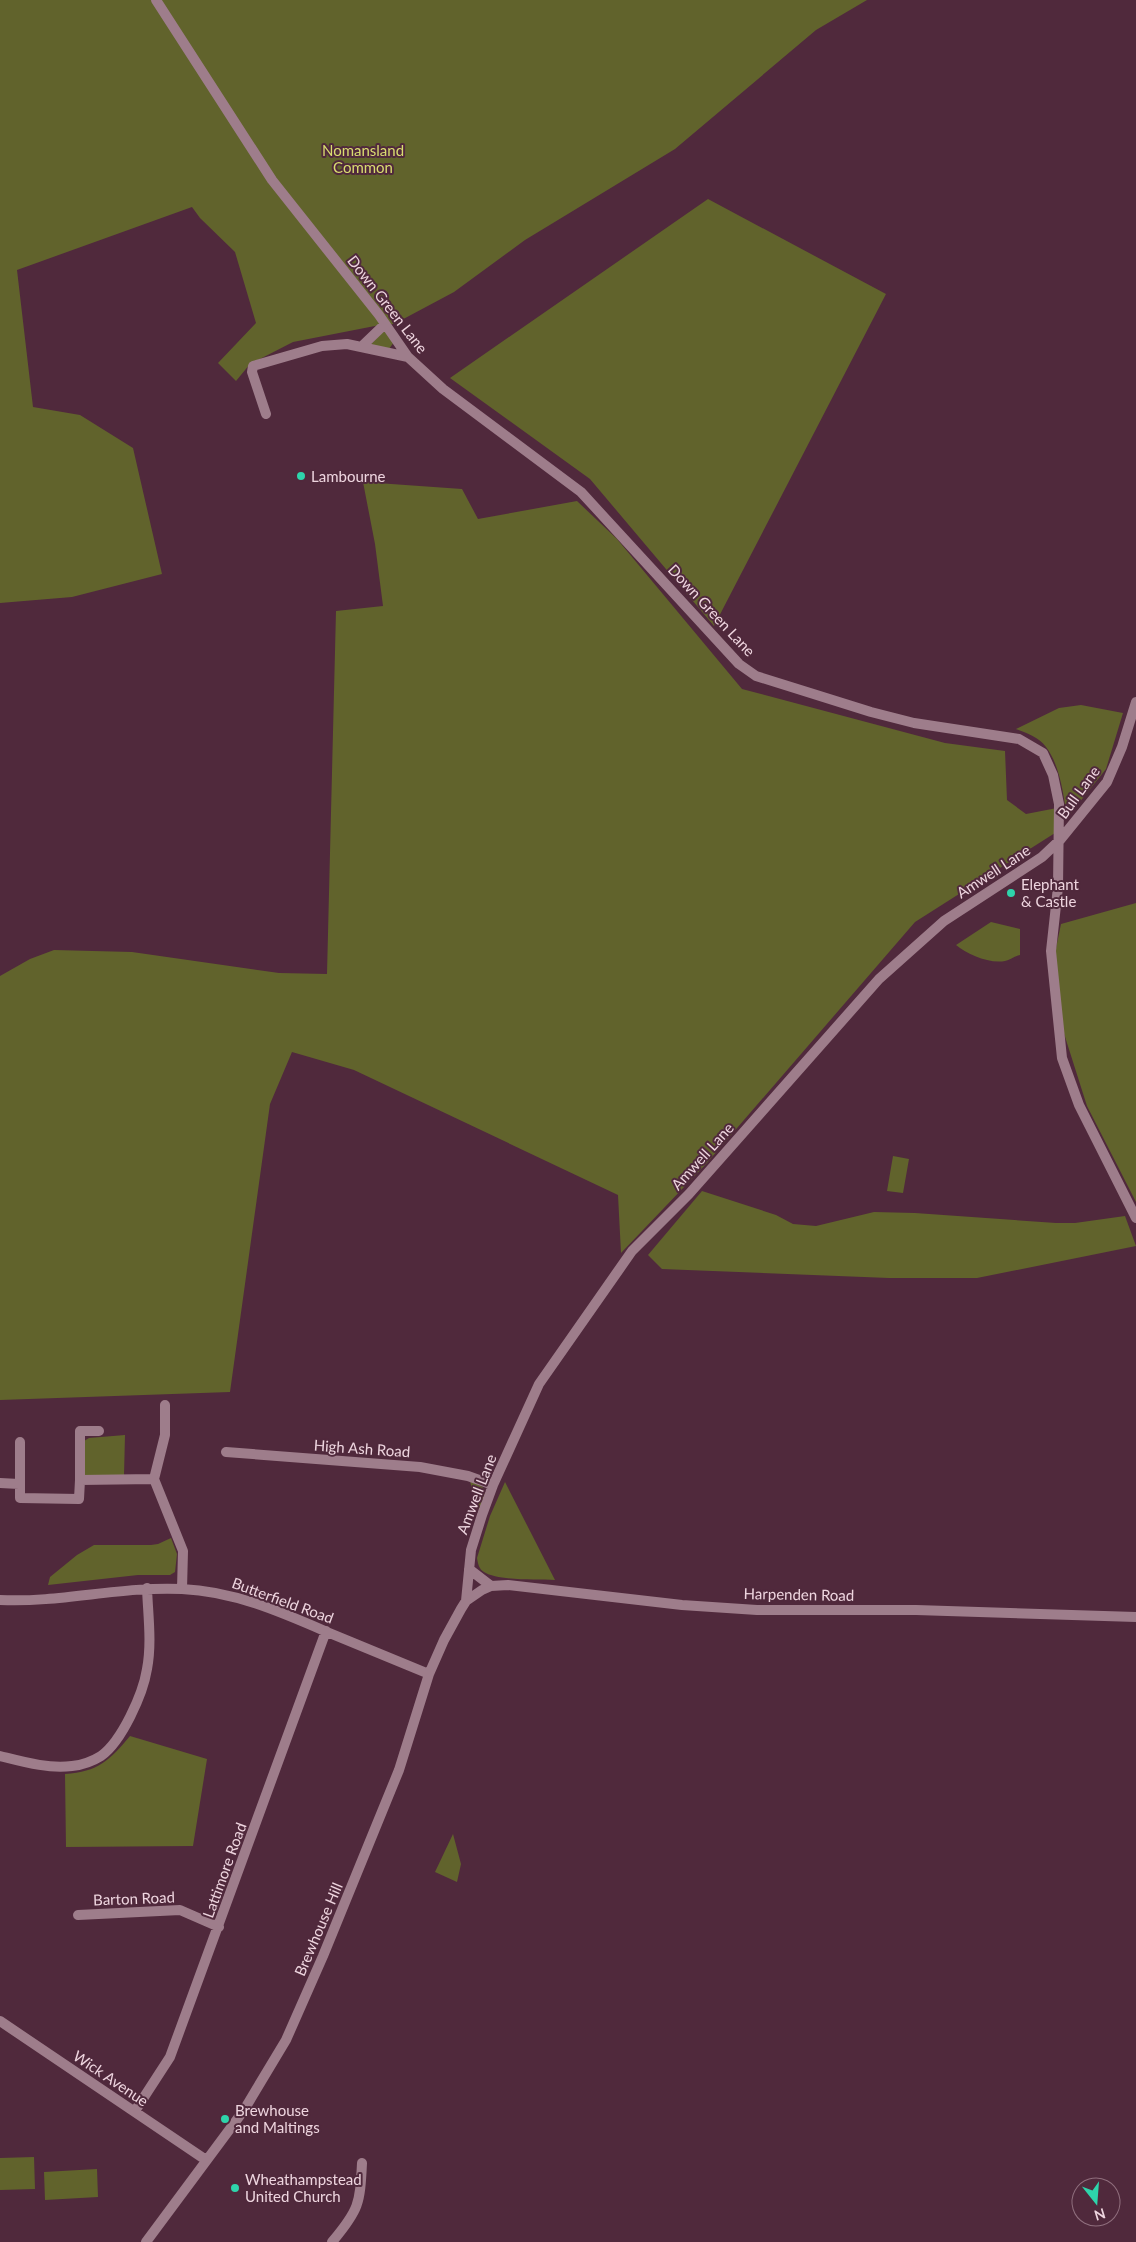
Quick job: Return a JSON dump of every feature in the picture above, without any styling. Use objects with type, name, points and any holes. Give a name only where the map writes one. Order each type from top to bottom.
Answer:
[{"type":"street","name":"Down Green Lane","points":[[156,0],[272,180],[385,324],[408,357],[443,389],[581,492],[740,664],[756,676],[871,712],[914,723],[1019,739],[1043,753],[1053,775],[1059,804],[1060,840],[1051,951],[1062,1058],[1079,1105],[1136,1218]]},
{"type":"street","points":[[361,347],[385,324]]},
{"type":"street","points":[[266,414],[252,372],[253,366],[322,346],[347,344],[408,357]]},
{"type":"street","name":"Bull Lane","points":[[1060,840],[1107,782],[1125,739],[1136,702]]},
{"type":"street","name":"Amwell Lane","points":[[466,1601],[471,1550],[493,1485],[539,1384],[632,1251],[689,1194],[879,979],[944,920],[1042,857],[1060,840]]},
{"type":"street","points":[[165,1405],[166,1435],[154,1479],[183,1552],[182,1589]]},
{"type":"street","points":[[20,1442],[20,1498],[79,1499],[80,1431],[99,1431]]},
{"type":"street","name":"High Ash Road","points":[[226,1452],[420,1467],[468,1476],[493,1485]]},
{"type":"street","points":[[80,1480],[154,1479]]},
{"type":"street","points":[[0,1483],[19,1484]]},
{"type":"street","points":[[466,1601],[474,1594],[490,1586],[468,1569]]},
{"type":"street","name":"Harpenden Road","points":[[490,1586],[526,1586],[682,1605],[757,1610],[916,1610],[1136,1617]]},
{"type":"street","points":[[0,1756],[40,1766],[72,1766],[90,1762],[101,1756],[112,1745],[142,1692],[148,1668],[147,1588]]},
{"type":"street","name":"Butterfield Road","points":[[0,1600],[46,1599],[147,1588],[182,1589],[216,1593],[280,1612],[429,1674]]},
{"type":"street","name":"Brewhouse Hill","points":[[146,2242],[255,2094],[274,2062],[298,2014],[398,1770],[429,1674],[444,1640],[466,1601]]},
{"type":"street","name":"Lattimore Road","points":[[135,2112],[170,2058],[326,1631]]},
{"type":"street","name":"Barton Road","points":[[78,1916],[180,1910],[219,1927]]},
{"type":"street","name":"Wick Avenue","points":[[0,2021],[206,2160]]},
{"type":"street","points":[[332,2242],[350,2221],[360,2197],[362,2163]]},
{"type":"green space","name":"Nomansland Common","points":[[0,0],[867,0],[816,30],[675,149],[525,240],[454,292],[394,324],[293,342],[250,364],[236,381],[218,363],[256,323],[235,252],[200,218],[192,207],[17,270],[33,407],[80,415],[133,448],[162,574],[72,597],[0,603]]},
{"type":"green space","points":[[708,199],[886,294],[714,626],[590,479],[450,378]]},
{"type":"green space","points":[[385,330],[394,342],[389,349],[369,346]]},
{"type":"green space","points":[[363,482],[462,489],[478,519],[577,501],[617,539],[742,689],[945,743],[1005,751],[1007,800],[1026,814],[1057,808],[1055,833],[915,922],[706,1164],[621,1253],[618,1195],[354,1070],[292,1052],[270,1104],[230,1392],[0,1400],[0,976],[30,959],[54,950],[132,952],[279,973],[327,974],[336,611],[383,606],[375,544]]},
{"type":"green space","points":[[1081,705],[1123,713],[1106,769],[1067,818],[1061,781],[1051,754],[1040,741],[1016,729],[1059,708]]},
{"type":"green space","points":[[1136,903],[1136,1202],[1087,1106],[1060,1021],[1055,953],[1061,924]]},
{"type":"green space","points":[[991,922],[1020,929],[1020,955],[999,962],[985,960],[966,952],[956,945]]},
{"type":"green space","points":[[893,1156],[909,1159],[903,1193],[887,1191]]},
{"type":"green space","points":[[702,1191],[776,1215],[793,1224],[816,1226],[874,1212],[1056,1223],[1075,1223],[1125,1216],[1136,1246],[977,1278],[889,1278],[662,1269],[648,1255]]},
{"type":"green space","points":[[125,1435],[124,1475],[85,1475],[84,1441],[89,1438]]},
{"type":"green space","points":[[470,1481],[484,1489],[485,1500],[481,1511],[476,1506]]},
{"type":"green space","points":[[505,1482],[555,1580],[498,1577],[484,1572],[480,1568],[477,1558],[490,1516]]},
{"type":"green space","points":[[171,1538],[177,1554],[175,1572],[170,1575],[138,1575],[48,1585],[50,1577],[77,1555],[94,1545],[151,1545]]},
{"type":"green space","points":[[130,1736],[207,1759],[193,1846],[66,1847],[65,1774],[86,1771],[102,1763],[116,1752]]},
{"type":"green space","points":[[453,1834],[461,1864],[457,1882],[435,1872]]},
{"type":"green space","points":[[34,2157],[35,2189],[0,2190],[0,2158]]},
{"type":"green space","points":[[97,2169],[98,2197],[45,2200],[44,2172]]},
{"type":"place","name":"Lambourne","points":[[301,476]]},
{"type":"place","name":"Elephant & Castle","points":[[1011,893]]},
{"type":"place","name":"Brewhouse and Maltings","points":[[225,2119]]},
{"type":"place","name":"Wheathampstead United Church","points":[[235,2188]]}]
